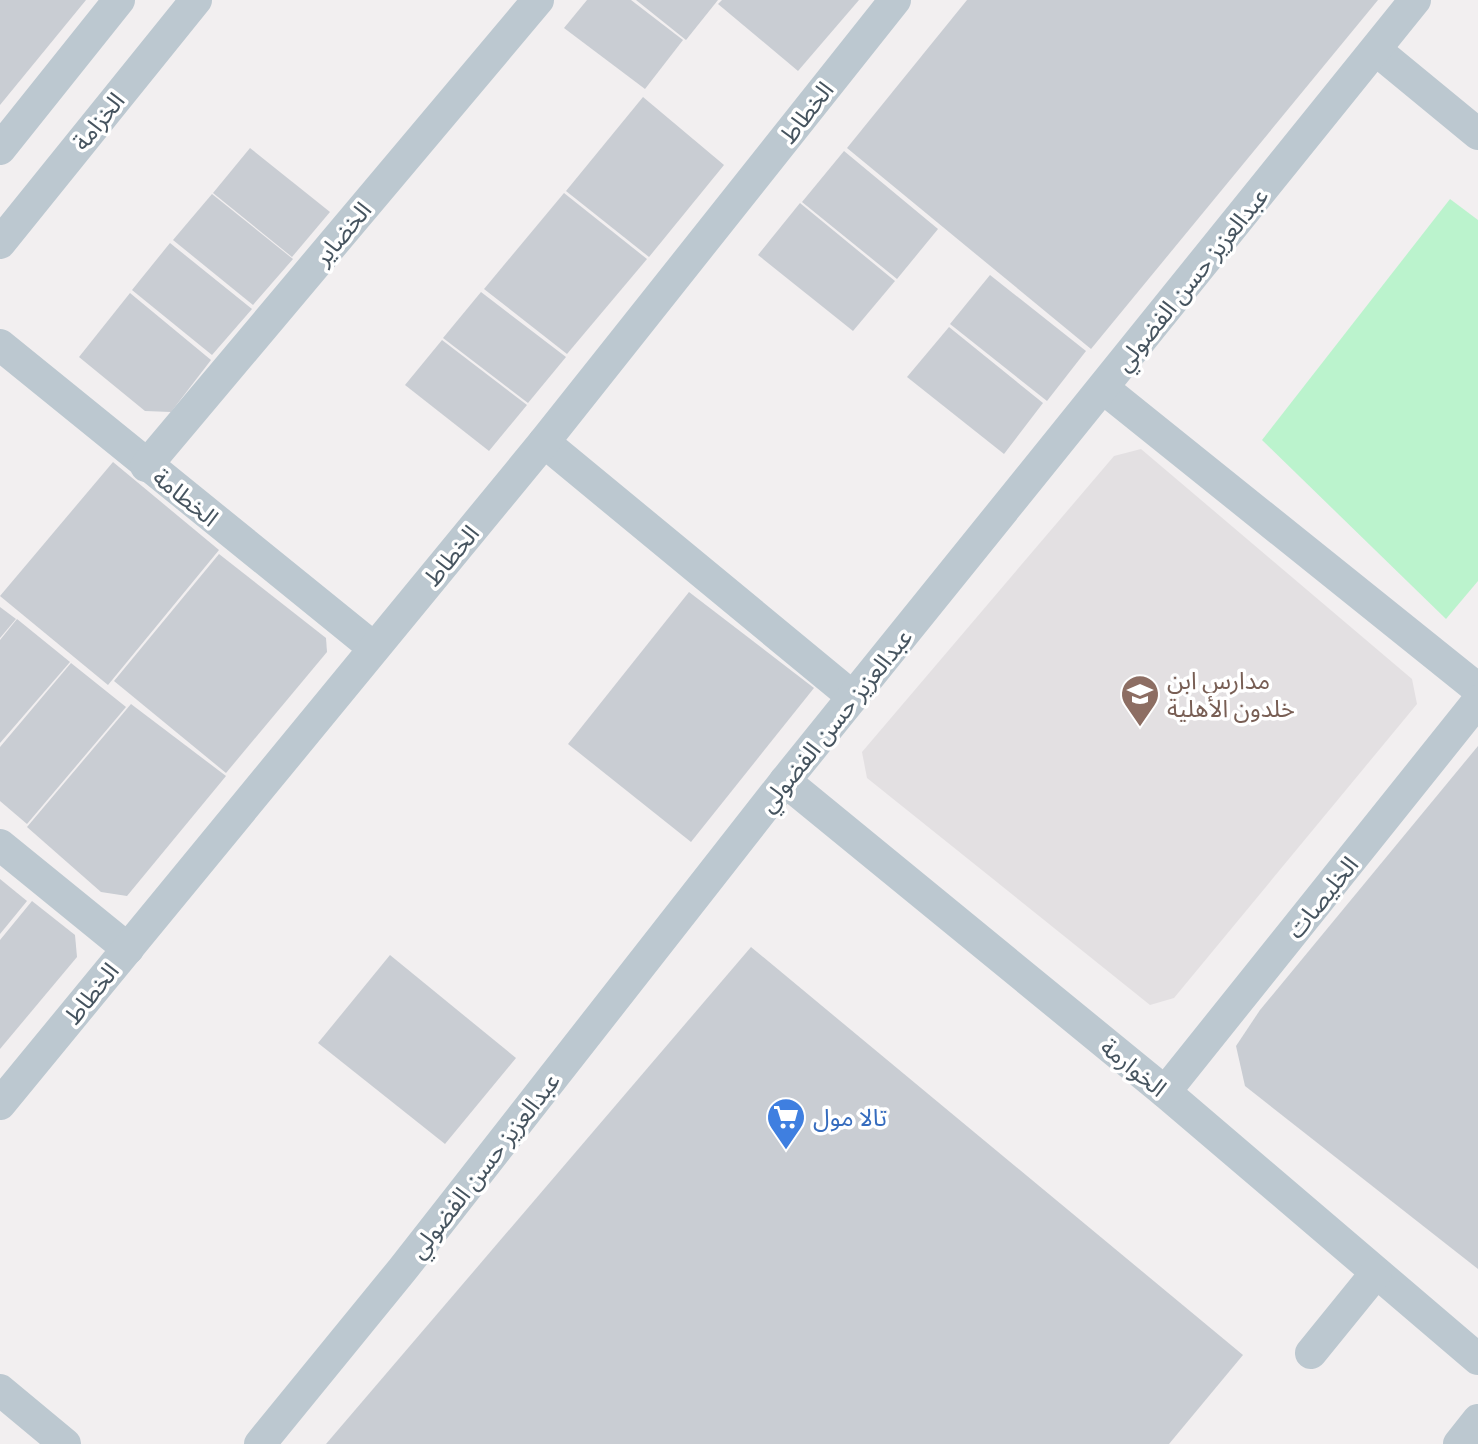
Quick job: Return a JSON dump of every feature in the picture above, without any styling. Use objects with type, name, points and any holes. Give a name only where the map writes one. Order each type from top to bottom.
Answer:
[{"type":"street","points":[[0,149],[119,0]]},
{"type":"street","name":"الخزامة","points":[[0,243],[196,0]]},
{"type":"street","name":"الخضاير","points":[[146,466],[538,0]]},
{"type":"street","name":"الخطاط","points":[[0,1104],[544,442],[895,0]]},
{"type":"street","name":"عبدالعزيز حسن الفضولي","points":[[260,1444],[402,1270],[785,781],[1415,0]]},
{"type":"street","points":[[1376,50],[1478,134]]},
{"type":"street","name":"الخطامة","points":[[0,345],[146,466],[374,648]]},
{"type":"street","points":[[1103,388],[1478,690]]},
{"type":"street","points":[[544,442],[853,697]]},
{"type":"street","name":"الخليصات","points":[[1165,1092],[1478,701]]},
{"type":"street","name":"الخوارمة","points":[[785,781],[1165,1092],[1478,1359]]},
{"type":"street","points":[[0,845],[128,949]]},
{"type":"street","points":[[1311,1353],[1376,1273]]},
{"type":"street","points":[[0,1391],[65,1444]]},
{"type":"street","points":[[1458,1444],[1478,1420]]},
{"type":"shaded area","name":"مدارس ابن خلدون الأهلية","points":[[1141,449],[1412,679],[1417,704],[1174,998],[1150,1005],[867,778],[862,752],[1114,456]]},
{"type":"green space","points":[[1450,199],[1478,220],[1478,581],[1446,619],[1262,440]]},
{"type":"building","points":[[0,0],[86,0],[0,105]]},
{"type":"building","points":[[587,0],[631,0],[683,40],[645,89],[564,28]]},
{"type":"building","points":[[636,0],[718,0],[686,40]]},
{"type":"building","points":[[722,0],[859,0],[798,71],[718,4]]},
{"type":"building","points":[[967,0],[1378,0],[1091,349],[847,148]]},
{"type":"building","points":[[643,97],[724,165],[649,257],[566,191]]},
{"type":"building","points":[[250,148],[330,212],[292,257],[213,193]]},
{"type":"building","points":[[844,151],[938,229],[897,279],[802,202]]},
{"type":"building","points":[[564,193],[647,259],[567,354],[484,289]]},
{"type":"building","points":[[212,194],[293,259],[253,305],[173,240]]},
{"type":"building","points":[[800,203],[895,281],[853,331],[758,255]]},
{"type":"building","points":[[170,243],[252,309],[212,355],[132,290]]},
{"type":"building","points":[[990,275],[1086,351],[1047,401],[950,324]]},
{"type":"building","points":[[481,292],[566,357],[528,403],[443,338]]},
{"type":"building","points":[[130,293],[211,360],[171,412],[145,411],[79,357]]},
{"type":"building","points":[[949,327],[1043,403],[1004,454],[907,377]]},
{"type":"building","points":[[442,340],[527,405],[489,451],[405,385]]},
{"type":"building","points":[[113,462],[219,550],[108,685],[0,596]]},
{"type":"building","points":[[219,554],[326,638],[327,652],[226,773],[114,681]]},
{"type":"building","points":[[689,592],[814,688],[691,842],[568,744]]},
{"type":"building","points":[[0,607],[16,619],[0,638]]},
{"type":"building","points":[[17,619],[70,662],[0,743],[0,640]]},
{"type":"building","points":[[71,663],[126,707],[27,824],[0,801],[0,747]]},
{"type":"building","points":[[131,704],[226,776],[127,896],[101,892],[27,827]]},
{"type":"building","points":[[1478,746],[1478,1269],[1245,1086],[1236,1046],[1260,1010]]},
{"type":"building","points":[[0,879],[27,901],[0,934]]},
{"type":"building","points":[[32,901],[75,935],[77,957],[0,1049],[0,940]]},
{"type":"building","name":"تالا مول","points":[[751,947],[1243,1355],[1169,1444],[326,1444]]},
{"type":"building","points":[[390,955],[516,1058],[445,1144],[318,1043]]},
{"type":"place","name":"مدارس ابن خلدون الأهلية","points":[[1140,728]]},
{"type":"place","name":"تالا مول","points":[[786,1151]]}]
